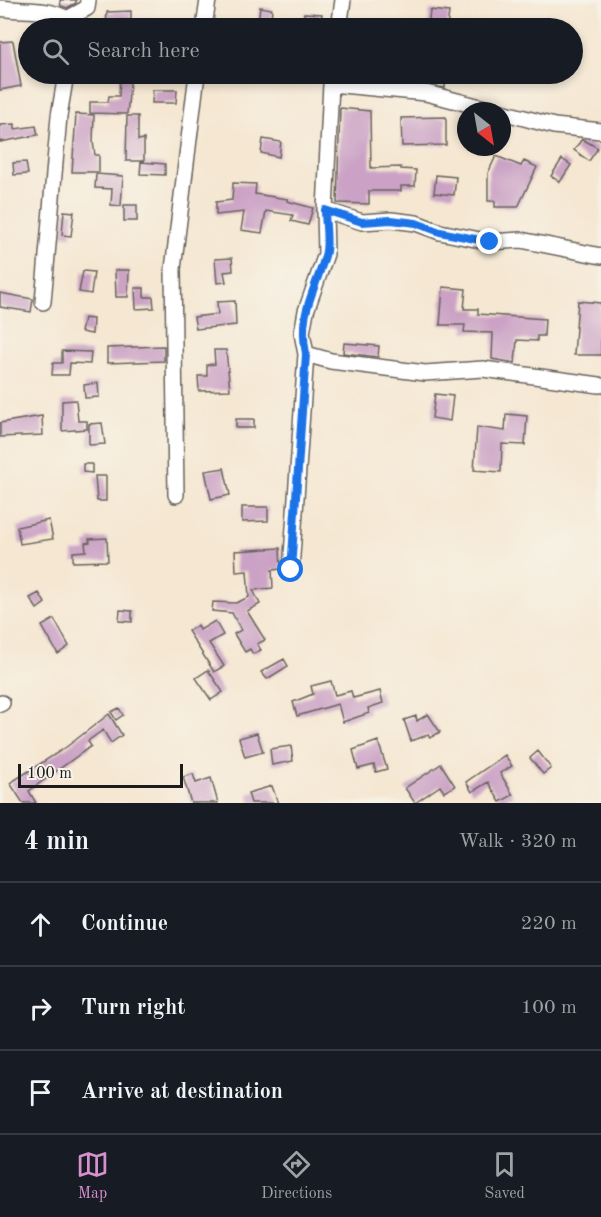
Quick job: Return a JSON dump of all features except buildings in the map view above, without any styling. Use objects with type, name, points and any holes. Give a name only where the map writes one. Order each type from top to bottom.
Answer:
[{"type":"street","points":[[74,18],[87,8],[88,0]]},
{"type":"street","points":[[205,18],[208,0]]},
{"type":"street","points":[[340,18],[343,0]]},
{"type":"street","points":[[0,8],[20,11],[41,9],[57,18]]},
{"type":"street","points":[[43,302],[59,116],[64,84]]},
{"type":"street","points":[[176,495],[173,269],[196,84]]},
{"type":"street","points":[[291,570],[306,354],[302,333],[308,303],[326,254],[325,210],[332,84]]},
{"type":"street","points":[[366,84],[426,93],[461,102]]},
{"type":"street","points":[[511,114],[554,126],[601,132]]},
{"type":"street","points":[[325,210],[362,222],[391,220],[416,223],[440,232],[490,242],[521,240],[601,256]]},
{"type":"street","points":[[306,354],[332,361],[425,373],[483,369],[599,385]]},
{"type":"route","points":[[291,570],[306,354],[302,333],[313,287],[326,254],[325,210],[362,222],[391,220],[416,223],[440,232],[490,242]]}]
